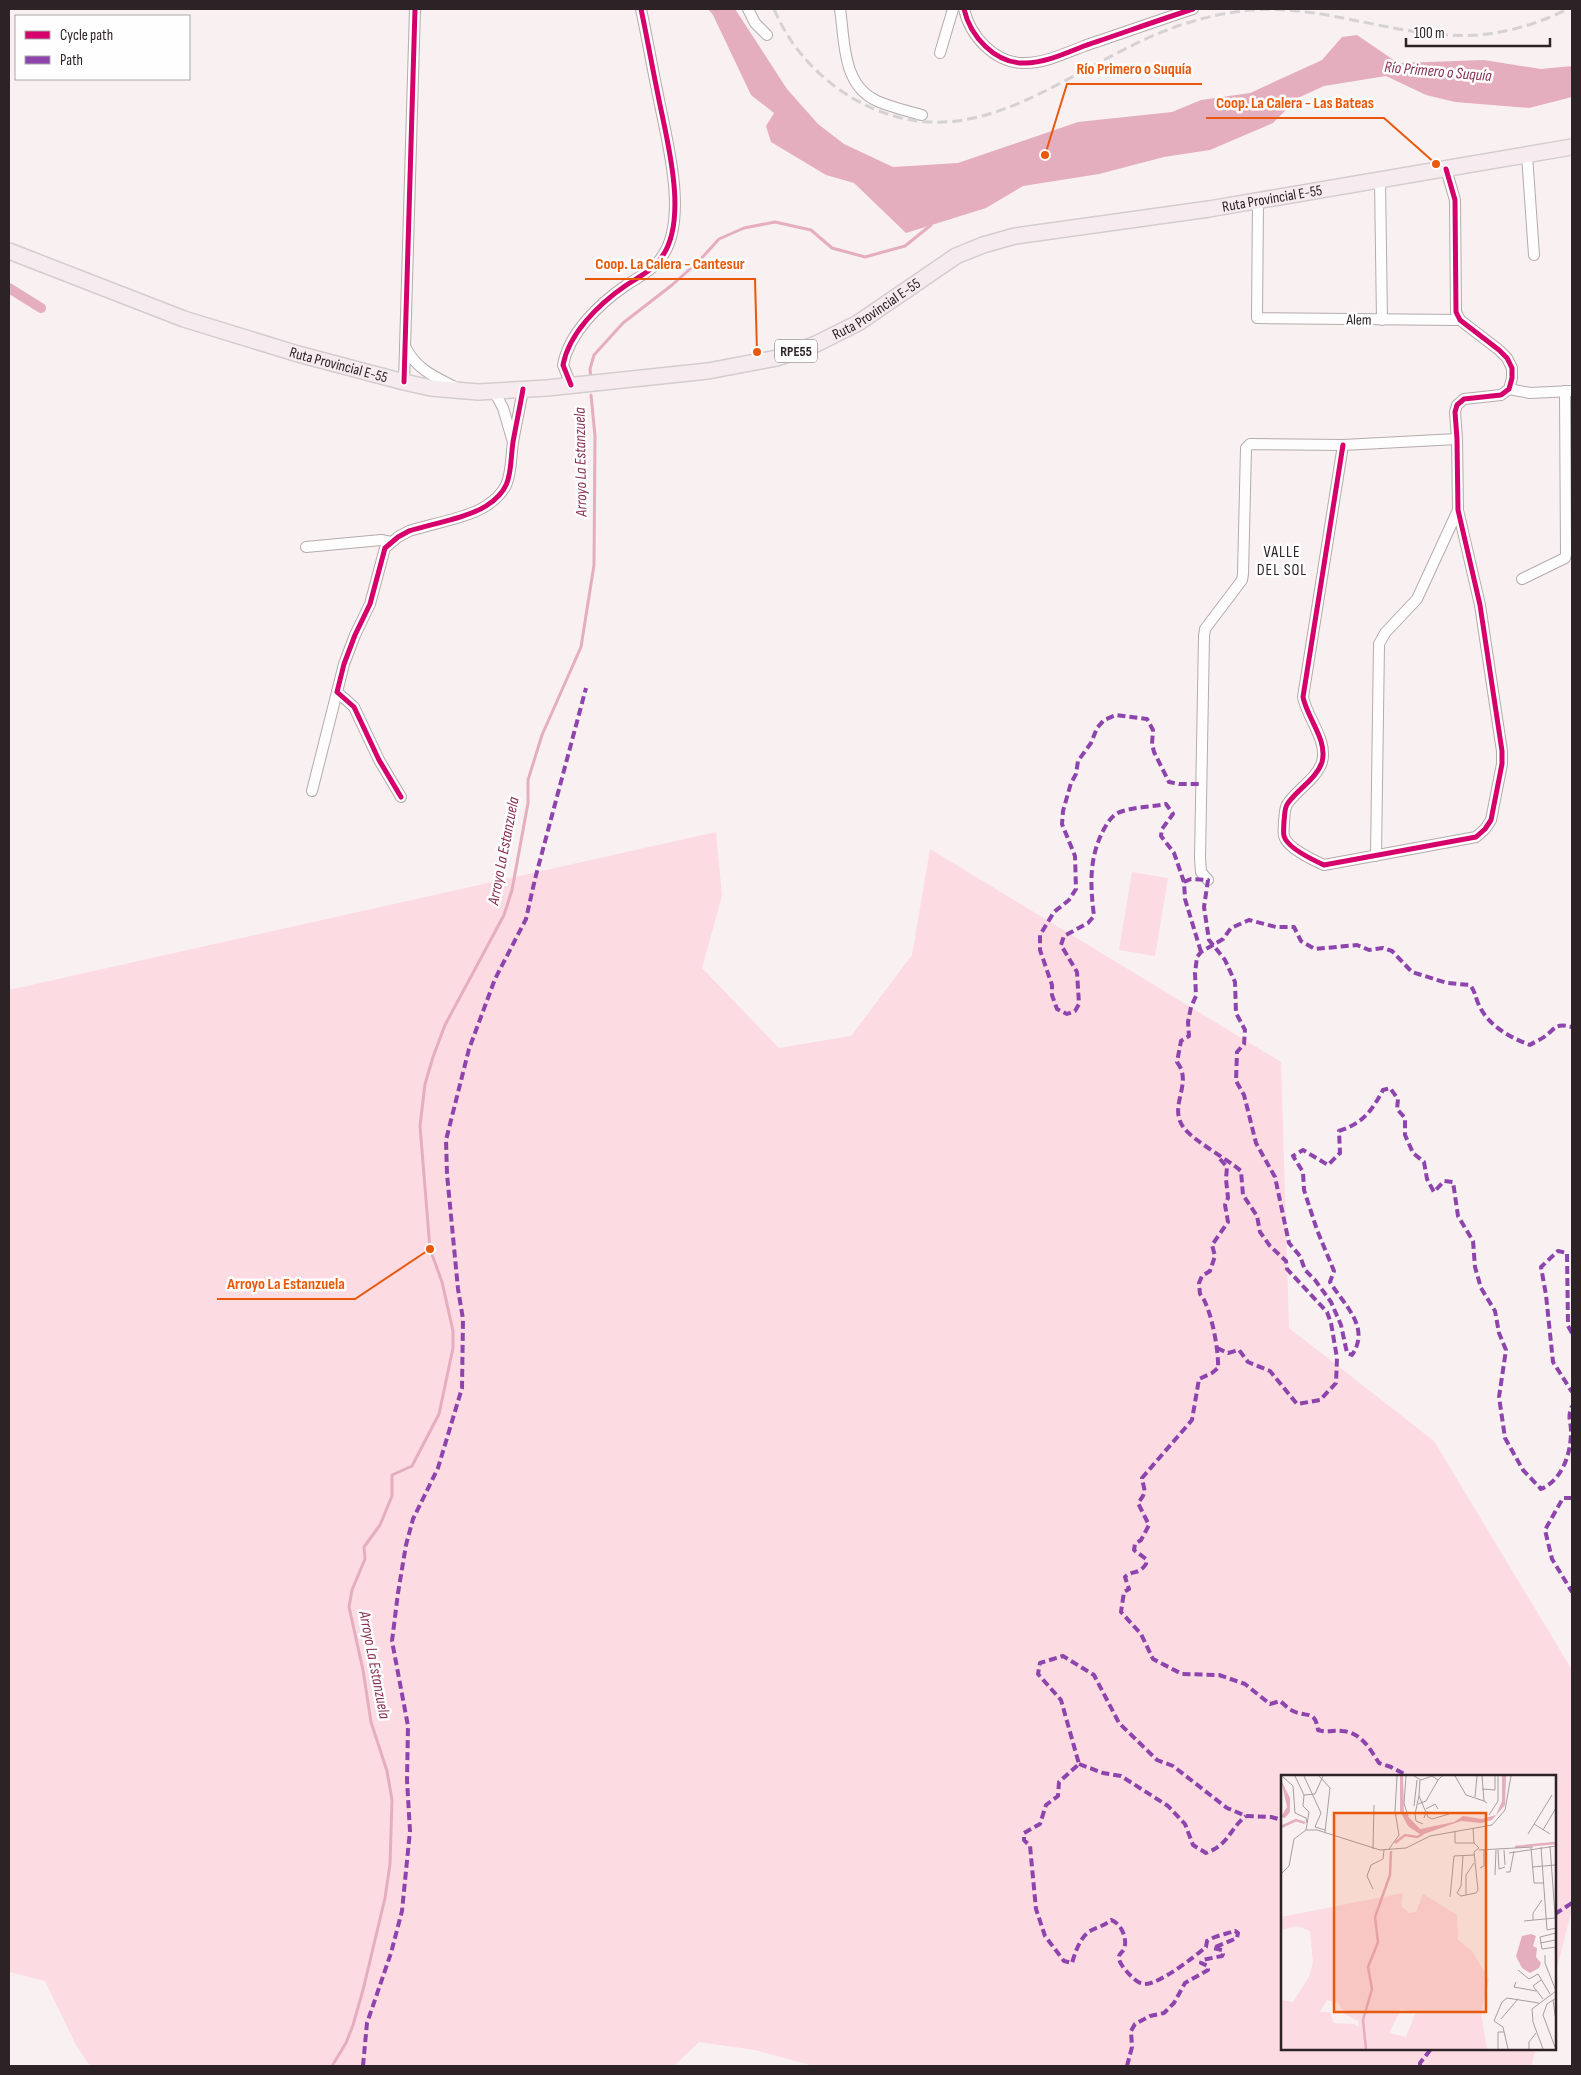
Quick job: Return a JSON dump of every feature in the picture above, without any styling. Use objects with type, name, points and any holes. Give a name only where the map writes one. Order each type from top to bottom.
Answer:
[{"type":"main road","name":"Ruta Provincial E-55","points":[[9,251],[184,320],[290,352],[431,388],[494,391],[730,368],[797,351],[858,323],[956,256],[998,240],[1035,232],[1128,221],[1258,201],[1572,147]]},
{"type":"street","points":[[404,382],[415,9]]},
{"type":"street","points":[[571,385],[563,365],[570,344],[600,306],[623,287],[655,266],[662,258],[673,229],[672,163],[641,9]]},
{"type":"street","points":[[748,9],[755,23],[767,36]]},
{"type":"street","points":[[840,9],[848,64],[856,85],[877,100],[922,115]]},
{"type":"street","points":[[940,53],[953,9]]},
{"type":"street","points":[[964,9],[969,25],[980,40],[998,55],[1011,62],[1025,63],[1053,57],[1192,9]]},
{"type":"street","points":[[1527,155],[1534,255]]},
{"type":"street","points":[[1343,445],[1303,697],[1321,742],[1322,762],[1318,770],[1287,804],[1284,834],[1287,843],[1315,861],[1324,864],[1476,837],[1491,820],[1502,764],[1500,736],[1480,604],[1458,510],[1455,412],[1457,405],[1464,399],[1501,395],[1509,389],[1512,368],[1507,358],[1460,320],[1456,312],[1455,200],[1446,170]]},
{"type":"street","points":[[1380,181],[1382,320]]},
{"type":"street","name":"Alem","points":[[1258,201],[1257,318],[1460,320]]},
{"type":"street","points":[[404,344],[418,367],[463,391]]},
{"type":"street","points":[[312,791],[337,692],[352,642],[370,604],[383,554],[391,542],[409,531],[475,511],[494,500],[506,486],[511,475],[513,444],[523,389]]},
{"type":"street","points":[[1509,389],[1530,393],[1569,391],[1566,554],[1565,558],[1522,579]]},
{"type":"street","points":[[494,391],[503,408],[513,444]]},
{"type":"street","points":[[1208,880],[1201,872],[1200,858],[1204,636],[1205,629],[1242,580],[1246,448],[1250,444],[1343,445],[1457,439]]},
{"type":"street","points":[[1376,856],[1379,644],[1385,633],[1418,598],[1458,510]]},
{"type":"street","points":[[306,547],[381,540],[391,542]]},
{"type":"street","points":[[337,692],[354,707],[401,797]]},
{"type":"shaded area","points":[[716,832],[722,896],[702,968],[779,1048],[851,1036],[912,955],[930,849],[1281,1062],[1289,1328],[1434,1441],[1572,1670],[1572,1909],[1556,1972],[1556,1775],[1281,1775],[1281,2050],[1536,2050],[1531,2066],[814,2066],[755,2050],[699,2042],[674,2066],[90,2066],[76,2045],[45,1981],[9,1972],[9,990]]},
{"type":"shaded area","points":[[1132,872],[1168,878],[1155,956],[1119,950]]},
{"type":"water","points":[[708,9],[735,9],[787,89],[818,124],[844,144],[893,167],[958,163],[1078,122],[1172,112],[1201,100],[1250,93],[1322,60],[1342,37],[1357,35],[1398,63],[1484,60],[1541,69],[1572,66],[1572,97],[1529,108],[1455,102],[1426,95],[1386,76],[1324,86],[1298,98],[1273,123],[1210,150],[1164,157],[1099,174],[1023,186],[986,208],[906,233],[854,183],[826,175],[771,142],[766,126],[774,113],[751,95],[713,15]]},
{"type":"waterway","name":"Arroyo La Estanzuela","points":[[591,379],[590,369],[594,355],[623,323],[672,285],[699,261],[719,239],[744,228],[775,222],[811,230],[832,248],[865,257],[905,246],[931,225]]},
{"type":"waterway","points":[[9,288],[41,308]]},
{"type":"waterway","name":"Arroyo La Estanzuela","points":[[332,2066],[346,2043],[353,2025],[385,1898],[390,1864],[392,1800],[387,1771],[371,1722],[363,1670],[349,1607],[352,1590],[365,1559],[364,1547],[380,1525],[392,1496],[392,1475],[412,1466],[439,1414],[453,1348],[453,1331],[442,1282],[430,1249],[420,1126],[425,1084],[445,1025],[504,915],[512,890],[528,803],[528,780],[542,735],[581,647],[594,565],[595,436],[591,395]]},
{"type":"railway","points":[[774,9],[797,49],[817,71],[841,91],[892,116],[928,122],[963,120],[997,111],[1064,82],[1145,39],[1189,22],[1235,12],[1276,9],[1300,11],[1421,33],[1462,36],[1509,30],[1539,22],[1568,9]]},
{"type":"marked path","points":[[363,2066],[367,2023],[391,1953],[402,1911],[410,1831],[407,1780],[408,1726],[392,1641],[398,1593],[406,1545],[413,1519],[438,1468],[462,1388],[463,1319],[458,1289],[447,1174],[446,1140],[469,1049],[495,979],[526,919],[586,688]]},
{"type":"marked path","points":[[1201,784],[1169,782],[1154,752],[1152,744],[1153,730],[1147,719],[1116,715],[1104,720],[1097,728],[1091,743],[1078,761],[1076,774],[1071,783],[1063,811],[1062,824],[1075,856],[1076,889],[1069,900],[1054,912],[1040,935],[1040,950],[1052,985],[1052,995],[1057,1009],[1067,1014],[1075,1011],[1079,1004],[1077,972],[1061,945],[1064,936],[1088,923],[1094,916],[1092,871],[1099,839],[1109,821],[1117,813],[1125,810],[1166,804],[1173,814],[1162,829],[1161,836],[1174,853],[1184,882],[1185,899],[1201,952]]},
{"type":"marked path","points":[[1184,882],[1191,879],[1208,880],[1204,907],[1209,940],[1225,960],[1235,982],[1236,1013],[1245,1030],[1244,1044],[1237,1052],[1236,1081],[1244,1095],[1256,1143],[1275,1177],[1289,1243],[1300,1256],[1305,1270],[1331,1302],[1341,1325],[1347,1353],[1352,1355],[1357,1345],[1359,1335],[1357,1326],[1348,1308],[1330,1282],[1334,1271],[1317,1230],[1304,1190],[1303,1172],[1293,1156],[1303,1150],[1328,1165],[1340,1153],[1339,1131],[1366,1116],[1383,1090],[1390,1088],[1398,1099],[1397,1109],[1405,1118],[1405,1135],[1413,1153],[1424,1162],[1427,1179],[1434,1192],[1444,1181],[1453,1182],[1458,1216],[1473,1241],[1475,1267],[1481,1288],[1495,1311],[1499,1333],[1506,1350],[1499,1397],[1505,1438],[1523,1470],[1541,1489],[1560,1473],[1567,1457],[1571,1440],[1569,1416],[1572,1406]]},
{"type":"marked path","points":[[1217,1348],[1228,1353],[1239,1350],[1248,1362],[1270,1371],[1297,1404],[1320,1400],[1336,1383],[1337,1358],[1331,1323],[1327,1312],[1287,1269],[1286,1261],[1270,1246],[1260,1232],[1257,1216],[1243,1195],[1241,1171],[1195,1139],[1184,1128],[1180,1120],[1178,1112],[1183,1078],[1177,1062],[1181,1041],[1189,1036],[1188,1022],[1191,1007],[1196,996],[1195,973],[1197,957],[1201,952],[1223,939],[1231,928],[1249,920],[1276,927],[1294,927],[1301,941],[1315,949],[1357,945],[1369,950],[1383,948],[1392,951],[1412,972],[1447,983],[1470,985],[1487,1018],[1507,1034],[1530,1045],[1556,1027],[1572,1027]]},
{"type":"marked path","points":[[1220,1159],[1227,1167],[1228,1198],[1225,1205],[1228,1222],[1212,1245],[1215,1256],[1210,1271],[1202,1276],[1199,1283],[1200,1294],[1208,1308],[1214,1329],[1218,1368],[1199,1379],[1192,1420],[1142,1478],[1144,1493],[1138,1503],[1149,1525],[1141,1540],[1135,1544],[1134,1550],[1146,1559],[1146,1564],[1141,1570],[1125,1577],[1129,1589],[1124,1592],[1121,1612],[1141,1634],[1153,1659],[1182,1674],[1219,1675],[1245,1684],[1270,1704],[1280,1701],[1293,1711],[1310,1715],[1315,1719],[1318,1730],[1342,1731],[1355,1734],[1364,1742],[1379,1763],[1406,1775]]},
{"type":"marked path","points":[[1572,1333],[1568,1326],[1567,1253],[1558,1251],[1541,1267],[1553,1362],[1572,1392]]},
{"type":"marked path","points":[[1572,1498],[1563,1498],[1545,1530],[1552,1559],[1572,1592]]},
{"type":"marked path","points":[[1127,2066],[1132,2047],[1131,2031],[1135,2024],[1150,2016],[1164,2013],[1174,2003],[1185,1983],[1208,1970],[1208,1966],[1201,1963],[1202,1960],[1222,1956],[1222,1950],[1213,1948],[1237,1938],[1238,1933],[1235,1931],[1210,1939],[1207,1941],[1206,1947],[1177,1969],[1152,1983],[1144,1984],[1132,1977],[1123,1967],[1119,1956],[1124,1949],[1124,1936],[1118,1924],[1111,1920],[1083,1937],[1072,1963],[1064,1961],[1045,1936],[1036,1909],[1030,1846],[1024,1840],[1024,1833],[1040,1824],[1046,1805],[1058,1796],[1059,1782],[1079,1764],[1061,1700],[1038,1674],[1040,1663],[1063,1656],[1094,1675],[1119,1723],[1157,1760],[1173,1766],[1227,1808],[1246,1816],[1271,1817],[1281,1820]]},
{"type":"marked path","points":[[1079,1764],[1103,1773],[1121,1776],[1168,1806],[1185,1824],[1193,1845],[1206,1853],[1225,1841],[1246,1816]]},
{"type":"marked path","points":[[1556,1913],[1572,1903]]},
{"type":"marked path","points":[[1420,2066],[1420,2063],[1430,2050]]},
{"type":"cycle path","points":[[404,382],[415,9]]},
{"type":"cycle path","points":[[571,385],[563,365],[566,353],[578,331],[605,301],[658,262],[670,242],[674,222],[675,201],[670,155],[641,9]]},
{"type":"cycle path","points":[[964,9],[972,29],[986,46],[1004,59],[1025,63],[1033,63],[1055,57],[1193,9]]},
{"type":"cycle path","points":[[1343,445],[1303,697],[1320,737],[1323,754],[1322,762],[1312,778],[1287,805],[1284,829],[1284,836],[1290,845],[1324,865],[1476,837],[1491,820],[1502,764],[1502,751],[1480,605],[1458,510],[1455,412],[1457,405],[1464,399],[1501,395],[1509,389],[1512,368],[1507,358],[1460,320],[1456,312],[1455,200],[1446,169]]},
{"type":"cycle path","points":[[401,797],[379,760],[354,707],[337,692],[344,664],[370,604],[385,548],[409,531],[459,517],[486,506],[495,499],[506,485],[523,389]]},
{"type":"place","name":"Río Primero o Suquía","points":[[1045,155]]},
{"type":"place","name":"Coop. La Calera - Las Bateas","points":[[1436,164]]},
{"type":"place","name":"Coop. La Calera - Cantesur","points":[[757,352]]},
{"type":"place","name":"Arroyo La Estanzuela","points":[[430,1249]]},
{"type":"district","name":"VALLE DEL SOL","points":[[1282,561]]}]
